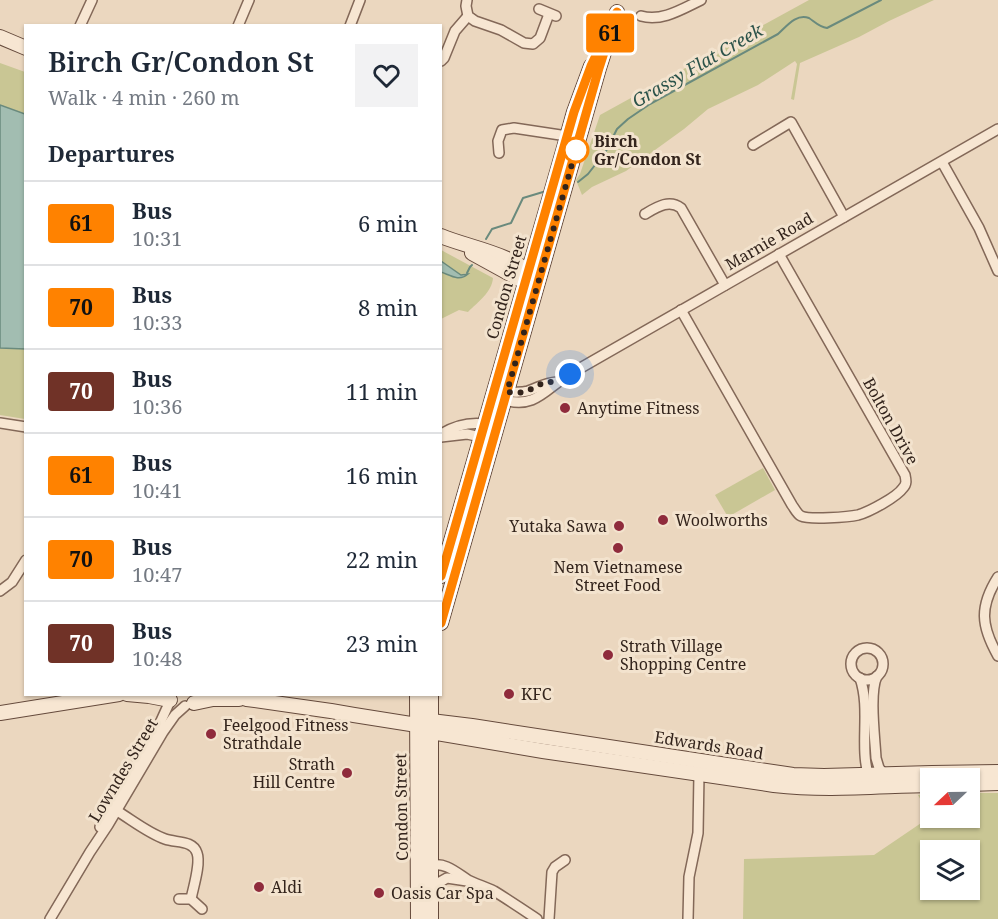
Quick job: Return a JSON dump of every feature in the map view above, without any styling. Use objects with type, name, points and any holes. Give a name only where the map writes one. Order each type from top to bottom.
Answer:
[{"type":"main road","name":"Condon Street","points":[[442,619],[567,136],[591,66],[620,6]]},
{"type":"main road","name":"Condon Street","points":[[530,281],[620,6]]},
{"type":"main road","points":[[0,37],[24,47]]},
{"type":"main road","points":[[444,237],[530,281]]},
{"type":"main road","name":"Condon Street","points":[[442,573],[483,430],[499,396]]},
{"type":"main road","points":[[0,713],[106,696]]},
{"type":"main road","points":[[149,696],[170,698],[179,706],[192,701]]},
{"type":"main road","name":"Edwards Road","points":[[237,696],[247,699]]},
{"type":"main road","name":"Condon Street","points":[[417,696],[418,912]]},
{"type":"main road","name":"Condon Street","points":[[431,696],[431,919]]},
{"type":"main road","name":"Edwards Road","points":[[192,701],[247,699],[431,727],[786,774],[812,776],[998,772]]},
{"type":"main road","name":"Edwards Road","points":[[431,727],[471,738],[802,788],[920,785]]},
{"type":"main road","points":[[431,754],[446,743],[471,738]]},
{"type":"main road","points":[[980,784],[998,783]]},
{"type":"main road","points":[[418,912],[424,872],[430,866]]},
{"type":"street","points":[[81,24],[92,0]]},
{"type":"street","points":[[239,24],[249,0]]},
{"type":"street","points":[[351,24],[360,0]]},
{"type":"street","points":[[467,0],[468,16],[524,43],[533,44],[540,38],[553,15],[539,9]]},
{"type":"street","points":[[641,16],[651,18],[669,15],[695,1]]},
{"type":"street","points":[[442,60],[455,31],[468,16]]},
{"type":"street","points":[[753,145],[791,122],[844,217]]},
{"type":"street","points":[[499,153],[498,141],[502,130],[514,128],[567,136]]},
{"type":"street","name":"Marnie Road","points":[[499,396],[517,403],[532,400],[550,390],[557,382],[998,129]]},
{"type":"street","points":[[942,162],[980,228],[998,272]]},
{"type":"street","points":[[645,214],[668,204],[681,208],[726,285]]},
{"type":"street","name":"Bolton Drive","points":[[681,310],[799,515],[814,518],[855,516],[884,502],[902,490],[906,483],[905,475],[779,254]]},
{"type":"street","points":[[0,423],[24,427]]},
{"type":"street","points":[[442,435],[467,434],[483,430]]},
{"type":"street","points":[[0,591],[12,582],[24,563]]},
{"type":"street","points":[[998,577],[989,594],[984,615],[986,631],[998,656]]},
{"type":"street","points":[[877,676],[871,680],[856,675],[852,667],[853,658],[859,651],[867,649],[876,651],[882,658],[883,667],[877,676],[873,695],[876,758],[884,774]]},
{"type":"street","points":[[860,678],[863,693],[867,774],[876,787]]},
{"type":"street","name":"Lowndes Street","points":[[90,852],[99,829],[160,723],[170,698]]},
{"type":"street","name":"Lowndes Street","points":[[50,919],[163,732],[175,715],[192,701]]},
{"type":"street","points":[[688,919],[688,877],[698,833],[699,774]]},
{"type":"street","points":[[117,811],[164,838],[194,847],[198,863],[191,900]]},
{"type":"street","points":[[549,919],[552,872],[565,860]]},
{"type":"street","points":[[430,866],[442,865],[456,871],[537,919]]},
{"type":"street","points":[[431,887],[447,878],[470,881]]},
{"type":"street","points":[[179,899],[191,900],[202,909]]},
{"type":"shaded area","points":[[809,0],[934,0],[800,63],[794,100],[791,99],[797,64],[795,61],[758,85],[708,109],[626,171],[592,187],[582,195],[576,180],[600,115]]},
{"type":"shaded area","points":[[0,63],[24,72],[24,114],[0,105]]},
{"type":"shaded area","points":[[0,105],[24,114],[24,349],[0,348]]},
{"type":"shaded area","points":[[442,251],[493,278],[487,292],[468,312],[459,310],[442,318],[442,272],[456,278],[463,278],[466,273],[461,275],[442,262]]},
{"type":"shaded area","points":[[442,262],[461,275],[468,274],[458,278],[442,272]]},
{"type":"shaded area","points":[[0,348],[24,349],[24,419],[0,415]]},
{"type":"shaded area","points":[[763,468],[775,490],[728,517],[715,495]]},
{"type":"shaded area","points":[[980,793],[998,793],[998,919],[743,919],[744,859],[874,855],[920,824],[920,828],[980,828]]},
{"type":"waterway","name":"Grassy Flat Creek","points":[[578,182],[588,174],[606,151],[617,129],[650,104],[778,34],[800,17],[809,18],[827,28],[881,0]]},
{"type":"waterway","name":"Grassy Flat Creek","points":[[486,239],[492,229],[511,223],[523,198],[543,192]]},
{"type":"waterway","name":"Grassy Flat Creek","points":[[467,273],[472,265]]},
{"type":"bus line","name":"61","points":[[442,573],[574,112],[591,66],[617,12],[442,619]]},
{"type":"place","name":"Birch Gr/Condon St","points":[[576,150]]},
{"type":"place","name":"Anytime Fitness","points":[[565,408]]},
{"type":"place","name":"Woolworths","points":[[663,520]]},
{"type":"place","name":"Yutaka Sawa","points":[[619,526]]},
{"type":"place","name":"Nem Vietnamese Street Food","points":[[618,548]]},
{"type":"place","name":"Strath Village Shopping Centre","points":[[608,655]]},
{"type":"place","name":"KFC","points":[[509,694]]},
{"type":"place","name":"Feelgood Fitness Strathdale","points":[[211,734]]},
{"type":"place","name":"Strath Hill Centre","points":[[347,773]]},
{"type":"place","name":"Aldi","points":[[259,887]]},
{"type":"place","name":"Oasis Car Spa","points":[[379,893]]},
{"type":"route","points":[[570,374],[557,382],[545,382],[527,391],[507,392],[576,150]]}]
